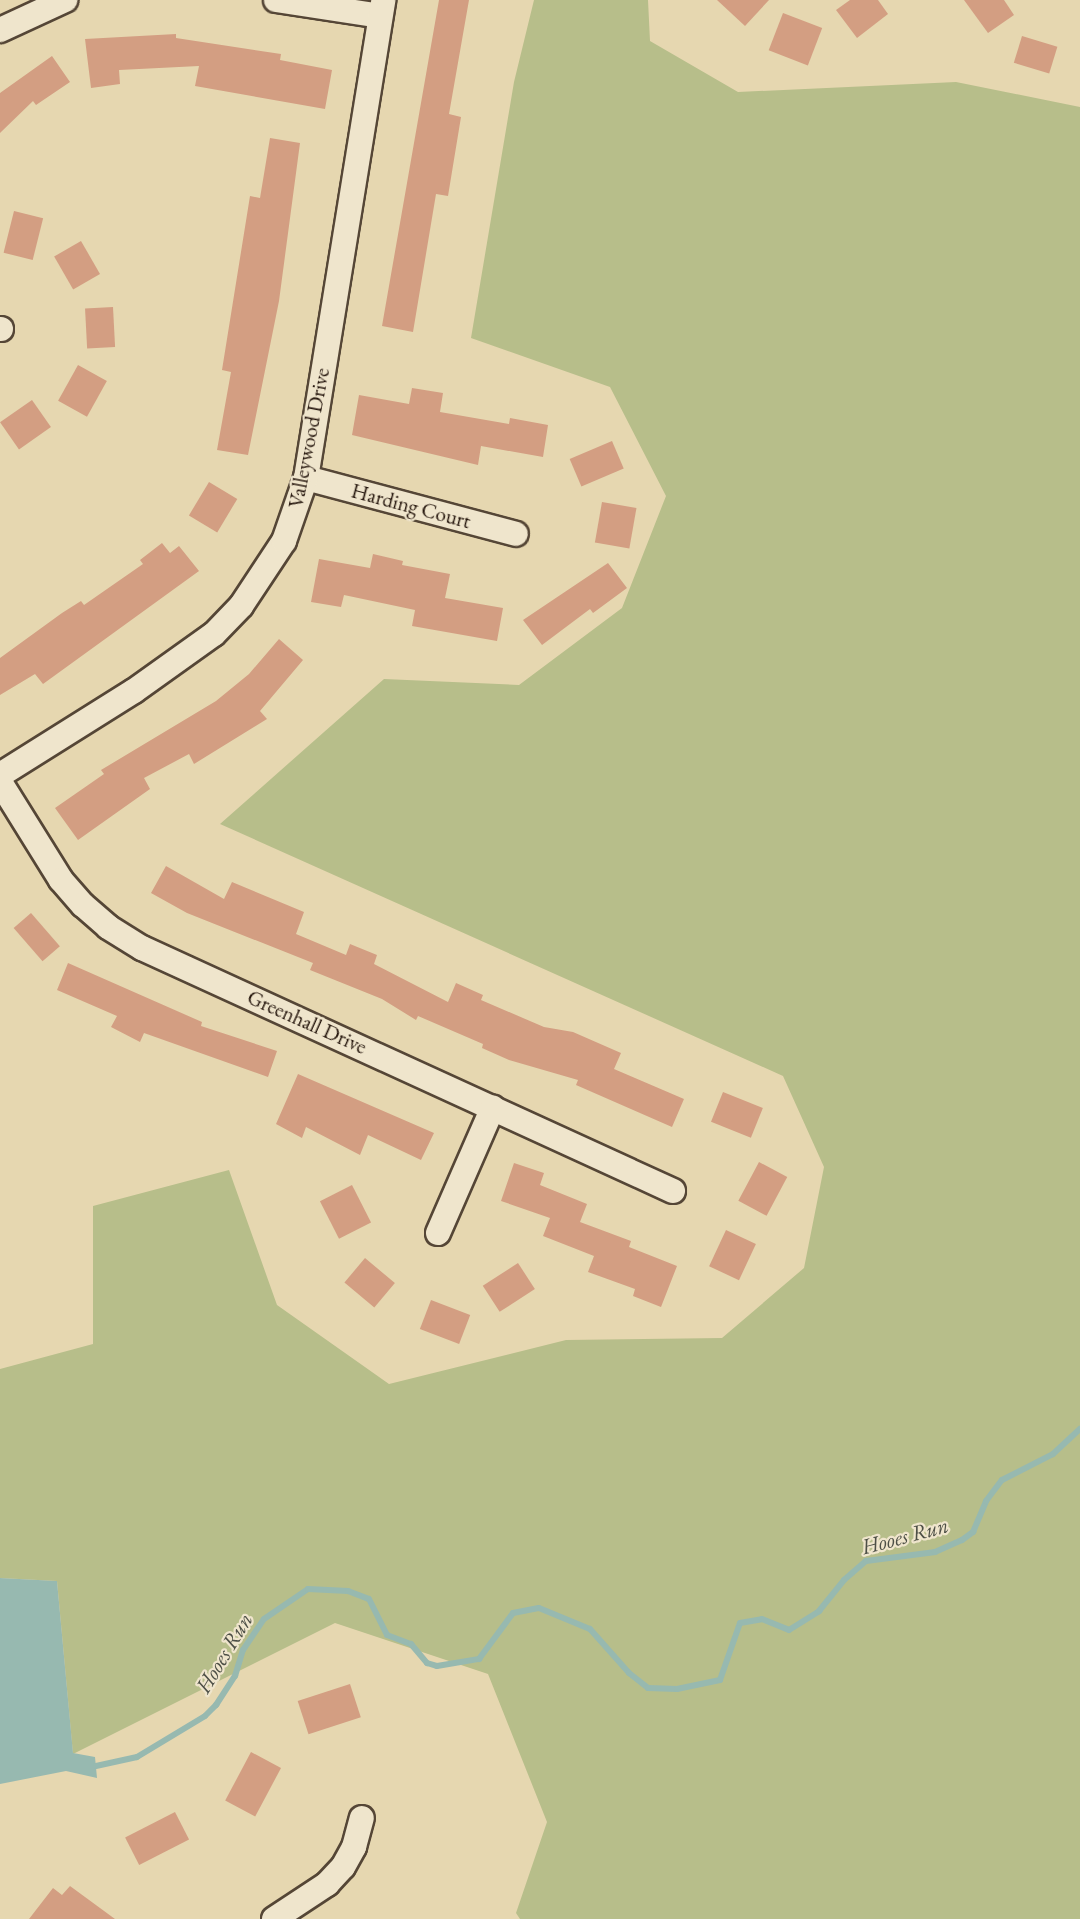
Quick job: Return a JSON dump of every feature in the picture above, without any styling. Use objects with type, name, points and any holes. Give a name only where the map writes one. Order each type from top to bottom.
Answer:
[{"type":"street","points":[[0,30],[65,0]]},
{"type":"street","points":[[276,0],[382,8]]},
{"type":"street","name":"Valleywood Drive","points":[[0,775],[134,691],[214,634],[264,575],[284,541],[306,478],[382,8]]},
{"type":"street","name":"Harding Court","points":[[306,478],[516,534]]},
{"type":"street","name":"Greenhall Drive","points":[[0,782],[61,879],[108,927],[142,948],[673,1191]]},
{"type":"street","points":[[438,1233],[493,1107]]},
{"type":"street","points":[[274,1919],[327,1884],[342,1868],[354,1847],[362,1818]]},
{"type":"green space","points":[[534,0],[648,0],[650,41],[738,92],[956,82],[1080,107],[1080,1919],[520,1919],[516,1913],[547,1822],[488,1674],[335,1623],[73,1754],[57,1581],[0,1578],[0,1369],[93,1344],[93,1206],[229,1170],[277,1305],[389,1384],[566,1340],[722,1338],[804,1268],[824,1167],[783,1076],[220,824],[384,679],[519,685],[622,608],[666,496],[610,387],[471,338],[514,82]]},
{"type":"water","points":[[0,1578],[57,1581],[73,1753],[95,1757],[97,1778],[66,1771],[0,1784]]},
{"type":"building","points":[[439,0],[469,0],[449,114],[461,117],[448,196],[436,194],[413,332],[382,326]]},
{"type":"building","points":[[717,0],[769,0],[745,26]]},
{"type":"building","points":[[850,0],[878,0],[888,14],[857,38],[836,10]]},
{"type":"building","points":[[964,0],[1004,0],[1014,15],[988,33]]},
{"type":"building","points":[[783,13],[822,28],[808,65],[769,50]]},
{"type":"building","points":[[176,34],[176,38],[281,54],[280,60],[332,70],[325,109],[195,86],[199,66],[119,70],[120,84],[91,88],[85,39]]},
{"type":"building","points":[[1022,36],[1057,47],[1049,74],[1014,63]]},
{"type":"building","points":[[52,56],[70,82],[36,105],[33,101],[0,133],[0,93]]},
{"type":"building","points":[[270,138],[300,143],[279,301],[248,455],[217,450],[231,372],[222,370],[250,196],[260,198]]},
{"type":"building","points":[[14,211],[43,218],[33,260],[4,253]]},
{"type":"building","points":[[81,241],[100,274],[73,289],[54,256]]},
{"type":"building","points":[[113,307],[115,347],[87,348],[85,308]]},
{"type":"building","points":[[78,365],[107,381],[87,417],[58,401]]},
{"type":"building","points":[[412,388],[443,393],[440,412],[509,424],[510,418],[548,425],[543,457],[481,446],[478,465],[352,435],[359,395],[409,404]]},
{"type":"building","points":[[32,400],[51,427],[19,449],[0,422]]},
{"type":"building","points":[[612,441],[624,469],[581,487],[570,459]]},
{"type":"building","points":[[209,482],[237,499],[217,532],[189,515]]},
{"type":"building","points":[[602,502],[636,508],[629,548],[595,542]]},
{"type":"building","points":[[162,543],[170,553],[179,546],[199,571],[43,684],[35,674],[0,695],[0,658],[62,613],[81,601],[84,605],[143,564],[140,560]]},
{"type":"building","points":[[373,554],[403,561],[402,565],[450,574],[445,598],[503,608],[497,641],[412,626],[415,610],[344,595],[341,607],[311,602],[319,559],[370,568]]},
{"type":"building","points":[[608,563],[627,588],[593,613],[590,609],[542,645],[523,620]]},
{"type":"building","points":[[279,639],[303,660],[260,711],[267,719],[194,764],[189,754],[144,778],[150,789],[78,840],[55,808],[104,774],[101,770],[216,701],[249,674]]},
{"type":"building","points":[[166,866],[224,899],[232,882],[304,912],[296,934],[346,955],[350,944],[377,955],[374,964],[448,1002],[456,983],[483,995],[481,1000],[544,1027],[573,1032],[621,1053],[614,1069],[684,1099],[672,1127],[576,1085],[578,1080],[509,1060],[482,1048],[483,1044],[418,1016],[416,1020],[382,999],[310,970],[313,963],[187,913],[151,893]]},
{"type":"building","points":[[31,913],[60,946],[43,961],[14,928]]},
{"type":"building","points":[[68,963],[202,1022],[201,1026],[277,1051],[268,1077],[144,1033],[140,1042],[111,1027],[117,1016],[57,990]]},
{"type":"building","points":[[298,1074],[434,1133],[421,1160],[368,1135],[360,1155],[306,1127],[302,1138],[276,1124]]},
{"type":"building","points":[[723,1092],[763,1108],[751,1138],[711,1122]]},
{"type":"building","points":[[759,1162],[787,1177],[767,1216],[738,1201]]},
{"type":"building","points":[[514,1163],[544,1173],[540,1185],[587,1204],[580,1222],[631,1241],[629,1247],[677,1266],[661,1307],[633,1296],[635,1289],[588,1272],[594,1256],[543,1236],[550,1218],[501,1201]]},
{"type":"building","points":[[352,1185],[371,1222],[339,1239],[320,1201]]},
{"type":"building","points":[[726,1230],[756,1244],[739,1280],[709,1266]]},
{"type":"building","points":[[365,1258],[395,1283],[374,1308],[344,1283]]},
{"type":"building","points":[[518,1263],[535,1289],[500,1312],[483,1286]]},
{"type":"building","points":[[431,1300],[470,1315],[459,1344],[420,1329]]},
{"type":"building","points":[[350,1684],[361,1717],[309,1734],[298,1701]]},
{"type":"building","points":[[251,1752],[281,1768],[255,1817],[225,1801]]},
{"type":"building","points":[[175,1812],[189,1840],[139,1865],[125,1837]]},
{"type":"building","points":[[70,1886],[115,1919],[29,1919],[53,1888],[62,1895]]},
{"type":"waterway","name":"Hooes Run","points":[[96,1766],[137,1757],[205,1716],[216,1705],[235,1676],[243,1650],[264,1619],[308,1589],[348,1591],[369,1599],[387,1635],[411,1644],[427,1663],[437,1666],[479,1659],[513,1613],[539,1608],[590,1629],[629,1673],[648,1688],[677,1689],[720,1680],[740,1623],[762,1619],[789,1630],[819,1611],[844,1580],[866,1561],[935,1552],[962,1540],[973,1532],[986,1501],[1002,1480],[1053,1454],[1080,1429]]}]
